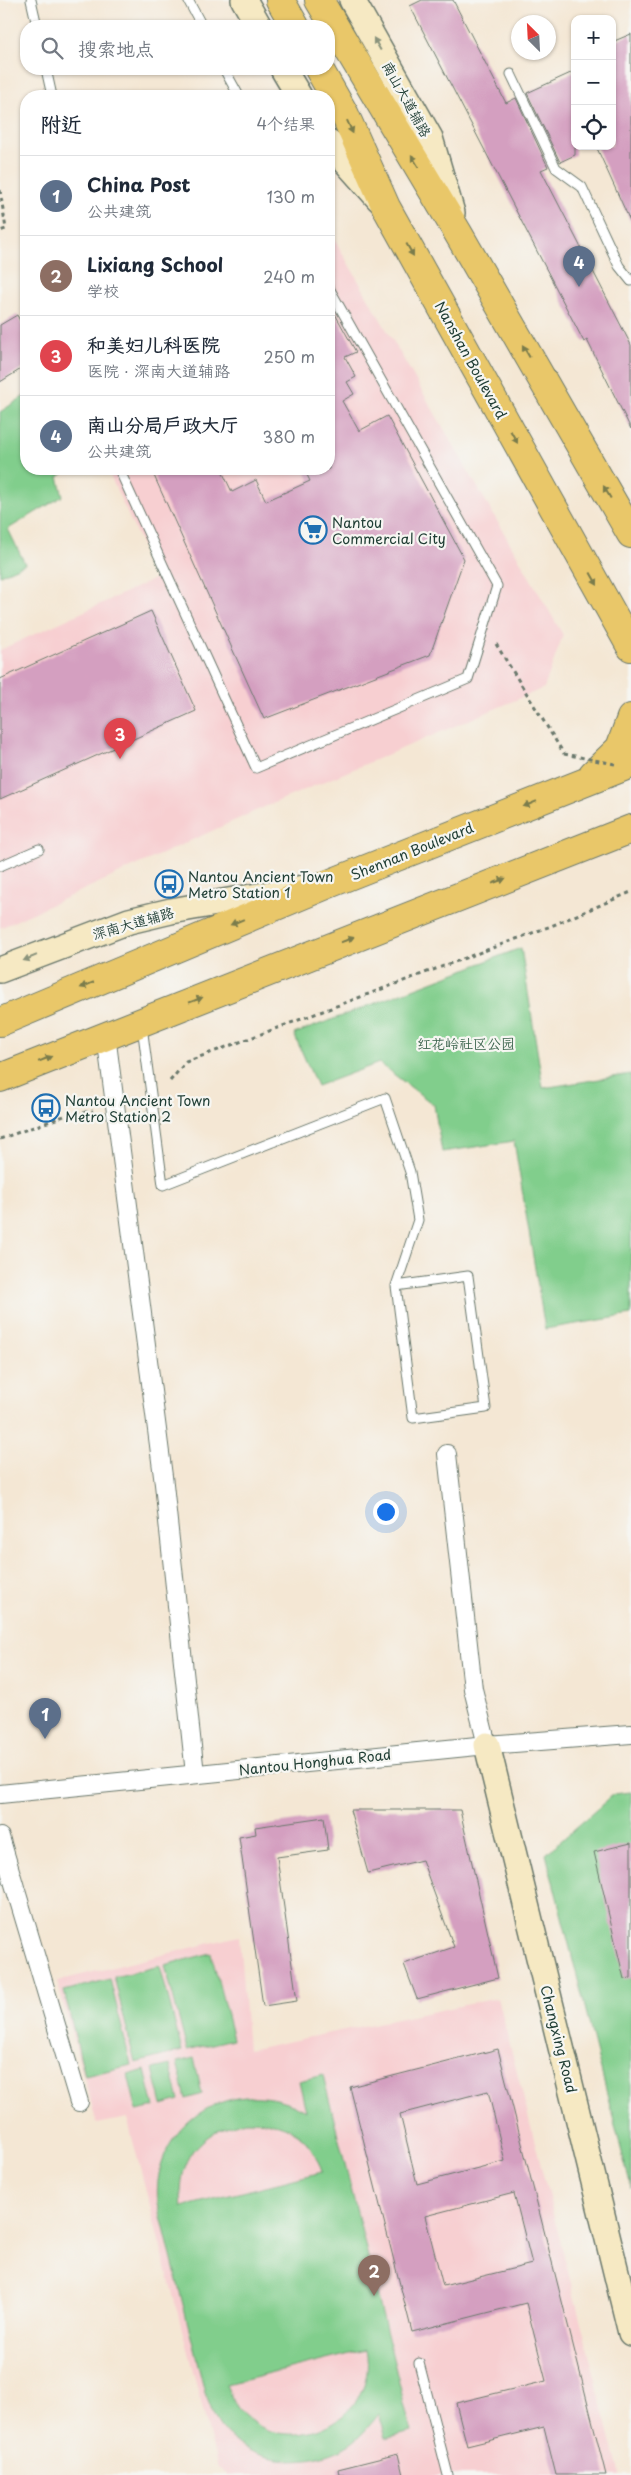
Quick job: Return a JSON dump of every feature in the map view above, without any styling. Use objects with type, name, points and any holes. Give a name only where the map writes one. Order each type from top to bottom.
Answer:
[{"type":"main road","points":[[280,0],[292,20]]},
{"type":"main road","points":[[319,0],[331,20]]},
{"type":"main road","points":[[335,27],[458,232],[631,534]]},
{"type":"main road","name":"Nanshan Boulevard","points":[[322,75],[331,90]]},
{"type":"main road","name":"Nanshan Boulevard","points":[[335,97],[345,115],[386,207],[630,647]]},
{"type":"main road","points":[[576,786],[600,768],[620,748],[631,718]]},
{"type":"main road","name":"Shennan Boulevard","points":[[0,1022],[331,883],[576,786],[623,764]]},
{"type":"main road","points":[[0,1078],[631,829]]},
{"type":"street","points":[[244,0],[256,20]]},
{"type":"street","name":"南山大道辅路","points":[[352,0],[430,138],[458,232]]},
{"type":"street","points":[[287,75],[295,90]]},
{"type":"street","points":[[335,150],[386,207]]},
{"type":"street","name":"深南大道辅路","points":[[0,970],[129,921],[171,911],[331,883]]},
{"type":"street","points":[[106,1035],[164,1484],[195,1774]]},
{"type":"street","points":[[447,1454],[473,1689],[487,1744]]},
{"type":"street","name":"Nantou Honghua Road","points":[[0,1794],[487,1744],[631,1734]]},
{"type":"street","name":"Changxing Road","points":[[487,1744],[629,2318]]},
{"type":"street","points":[[0,1837],[79,2102]]},
{"type":"lane","points":[[31,0],[36,20]]},
{"type":"lane","points":[[188,0],[199,20]]},
{"type":"lane","points":[[511,74],[556,168],[582,186],[619,266],[631,281]]},
{"type":"lane","points":[[47,75],[51,90]]},
{"type":"lane","points":[[227,75],[236,90]]},
{"type":"lane","points":[[122,475],[256,768],[468,679],[497,586],[335,299]]},
{"type":"lane","points":[[0,866],[38,848]]},
{"type":"lane","points":[[141,1021],[163,1185],[385,1098],[410,1172],[418,1220],[396,1286],[412,1418],[486,1408],[468,1276],[396,1286]]},
{"type":"lane","points":[[419,2362],[448,2475]]},
{"type":"path","points":[[0,190],[6,229],[0,231]]},
{"type":"path","points":[[484,626],[564,754],[623,764]]},
{"type":"path","points":[[170,1081],[186,1062],[551,926],[631,892]]},
{"type":"path","points":[[0,1139],[67,1115],[93,1111]]},
{"type":"shaded area","points":[[335,240],[563,635],[544,688],[262,808],[0,928],[0,650],[157,578],[110,475],[335,475]]},
{"type":"shaded area","points":[[239,1936],[248,2050],[498,1998],[620,2475],[228,2475],[218,2468],[127,2118],[97,2124],[57,1981]]},
{"type":"green space","points":[[20,399],[20,475],[61,475],[58,477],[63,496],[8,529],[25,564],[0,575],[0,412]]},
{"type":"green space","name":"红花岭社区公园","points":[[521,948],[543,1088],[631,1074],[631,1315],[545,1329],[514,1141],[442,1152],[434,1105],[379,1063],[317,1086],[294,1034]]},
{"type":"green space","points":[[631,1792],[631,2188],[546,1854],[614,1794]]},
{"type":"green space","points":[[211,1953],[233,2039],[187,2050],[165,1965]]},
{"type":"green space","points":[[160,1966],[182,2051],[135,2063],[114,1977]]},
{"type":"green space","points":[[110,1979],[131,2065],[85,2076],[64,1991]]},
{"type":"green space","points":[[194,2058],[202,2094],[186,2099],[177,2062]]},
{"type":"green space","points":[[170,2065],[179,2100],[162,2105],[153,2069]]},
{"type":"green space","points":[[145,2070],[154,2107],[137,2111],[128,2075]]},
{"type":"green space","points":[[323,2075],[411,2431],[386,2438],[379,2414],[357,2439],[338,2450],[321,2456],[285,2460],[251,2451],[236,2442],[223,2430],[212,2412],[205,2393],[158,2204],[159,2175],[167,2149],[182,2128],[202,2111],[226,2101],[252,2097],[279,2100],[306,2111],[299,2081]],"holes":[[[246,2121],[273,2123],[294,2132],[311,2148],[322,2172],[182,2207],[181,2190],[183,2175],[187,2161],[194,2150],[216,2132]],[[366,2350],[367,2374],[360,2395],[346,2413],[328,2425],[307,2433],[285,2434],[264,2428],[241,2412],[226,2385]]]},
{"type":"building","points":[[422,0],[453,0],[506,103],[516,98],[548,167],[541,170],[631,345],[631,429],[587,340],[584,342],[410,6]]},
{"type":"building","points":[[631,34],[631,223],[598,150],[616,150],[616,40]]},
{"type":"building","points":[[571,73],[571,150],[575,150],[575,155],[560,162],[527,93]]},
{"type":"building","name":"Nantou Commercial City","points":[[335,314],[356,352],[345,357],[356,377],[347,382],[354,394],[342,401],[359,431],[387,416],[464,559],[430,655],[264,719],[154,475],[224,475],[232,492],[256,480],[266,501],[310,481],[307,475],[335,475]]},
{"type":"building","points":[[17,315],[20,321],[20,370],[0,382],[0,325]]},
{"type":"building","points":[[151,611],[196,711],[0,799],[0,679]]},
{"type":"building","points":[[350,1810],[460,1810],[498,1978],[417,1999],[404,1964],[454,1947],[422,1860],[368,1873]]},
{"type":"building","points":[[324,1817],[328,1850],[277,1857],[297,2001],[263,2006],[239,1837],[256,1834],[255,1827]]},
{"type":"building","points":[[631,1843],[631,1978],[624,1979],[594,1852]]},
{"type":"building","points":[[498,2049],[606,2475],[556,2475],[544,2427],[467,2446],[456,2403],[546,2381],[526,2303],[412,2332],[350,2087]],"holes":[[[488,2091],[505,2161],[417,2184],[400,2114]],[[514,2193],[532,2264],[443,2286],[425,2216]]]},
{"type":"building","points":[[398,2454],[403,2475],[339,2475],[338,2469]]},
{"type":"place","name":"南山分局户政大厅","points":[[579,287]]},
{"type":"place","name":"Nantou Commercial City","points":[[313,530]]},
{"type":"place","name":"和美妇儿科医院","points":[[120,759]]},
{"type":"place","name":"Nantou Ancient Town Metro Station 1","points":[[169,884]]},
{"type":"place","name":"Nantou Ancient Town Metro Station 2","points":[[46,1108]]},
{"type":"place","name":"China Post","points":[[45,1739]]},
{"type":"place","name":"Lixiang School","points":[[374,2296]]}]
